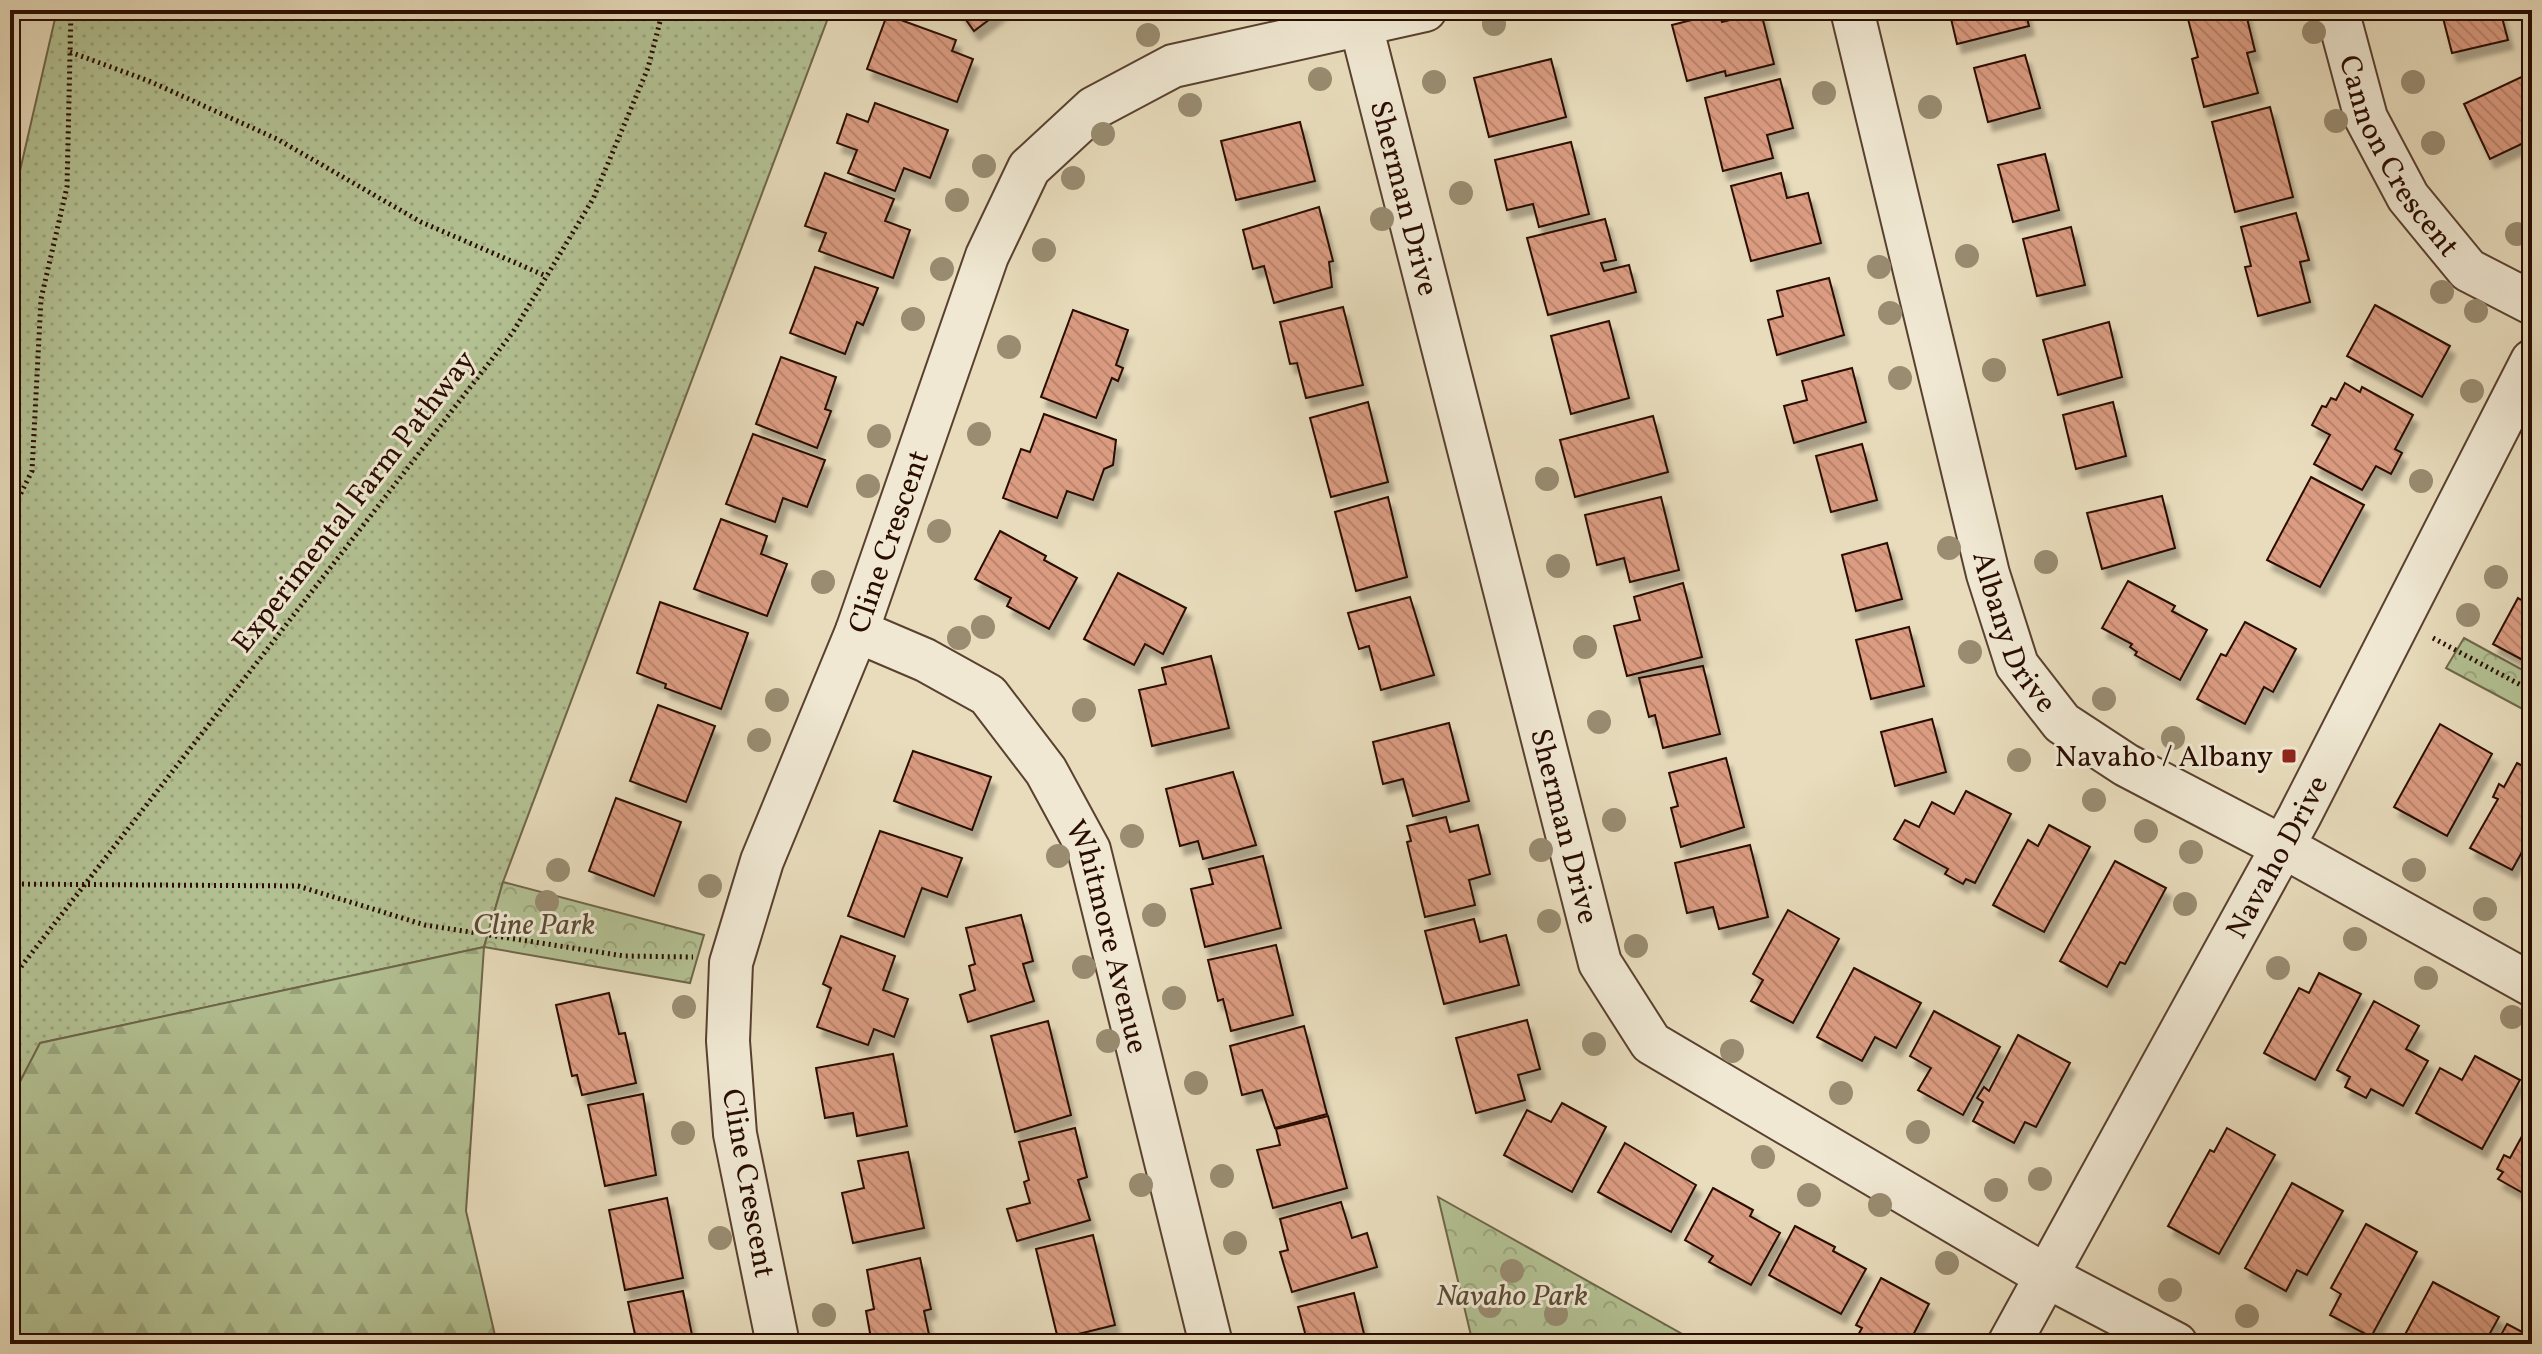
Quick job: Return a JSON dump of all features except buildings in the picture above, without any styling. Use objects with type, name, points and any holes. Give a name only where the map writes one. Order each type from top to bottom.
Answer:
[{"type":"street","name":"Cline Crescent","points":[[778,1344],[735,1134],[728,1041],[731,963],[762,861],[857,631],[987,256],[1029,168],[1094,108],[1173,66],[1359,17],[1425,10]]},
{"type":"street","name":"Albany Drive","points":[[1852,10],[1988,574],[2017,665],[2062,723],[2126,765],[2283,847],[2532,985]]},
{"type":"street","name":"Cannon Crescent","points":[[2337,10],[2366,118],[2408,197],[2468,270],[2532,303]]},
{"type":"street","name":"Sherman Drive","points":[[1359,17],[1600,963],[1651,1043],[2046,1276],[2176,1344]]},
{"type":"street","name":"Navaho Drive","points":[[2009,1344],[2283,847],[2532,361]]},
{"type":"street","name":"Whitmore Avenue","points":[[857,631],[925,660],[988,695],[1046,771],[1089,850],[1211,1344]]},
{"type":"path","points":[[10,515],[32,471],[41,299],[67,187],[71,10]]},
{"type":"path","name":"Experimental Farm Pathway","points":[[10,981],[513,332],[593,199],[648,68],[663,10]]},
{"type":"path","points":[[70,52],[149,81],[277,139],[421,222],[546,277]]},
{"type":"path","points":[[2425,633],[2532,691]]},
{"type":"path","points":[[10,884],[298,886],[425,925],[624,956],[697,957],[731,963]]},
{"type":"green space","points":[[57,10],[831,10],[503,882],[484,947],[41,1043],[10,1101],[10,214]]},
{"type":"green space","points":[[2464,638],[2532,675],[2532,714],[2446,668]]},
{"type":"green space","name":"Cline Park","points":[[503,882],[704,935],[690,983],[484,947]]},
{"type":"green space","points":[[484,947],[466,1211],[497,1344],[10,1344],[10,1101],[40,1043]]},
{"type":"green space","name":"Navaho Park","points":[[1438,1197],[1700,1344],[1473,1344]]},
{"type":"place","name":"Navaho / Albany","points":[[2289,756]]}]
